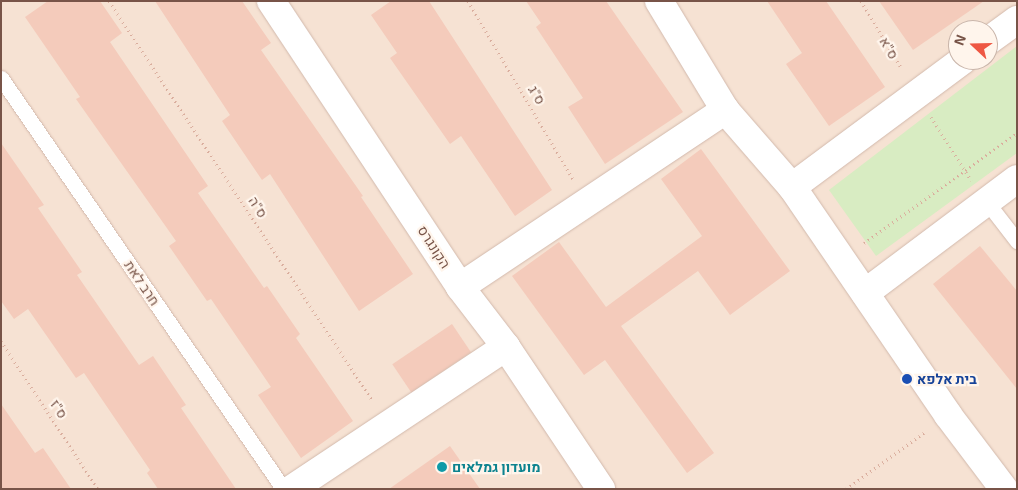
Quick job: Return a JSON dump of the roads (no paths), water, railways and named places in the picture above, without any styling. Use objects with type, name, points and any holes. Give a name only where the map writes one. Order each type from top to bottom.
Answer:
[{"type":"street","name":"הקונגרס","points":[[271,1],[460,286],[506,347],[602,489]]},
{"type":"street","points":[[659,1],[725,110],[792,187],[843,258],[948,415],[1004,489]]},
{"type":"street","points":[[998,34],[1017,20]]},
{"type":"street","points":[[792,187],[949,70]]},
{"type":"street","points":[[460,286],[586,200],[725,110]]},
{"type":"street","points":[[865,292],[1017,179]]},
{"type":"street","points":[[292,489],[506,347]]},
{"type":"lane","name":"חרב לאת","points":[[1,78],[284,489]]},
{"type":"lane","points":[[986,202],[1017,241]]},
{"type":"place","name":"בית אלפא","points":[[907,379]]},
{"type":"place","name":"מועדון גמלאים","points":[[442,467]]}]
